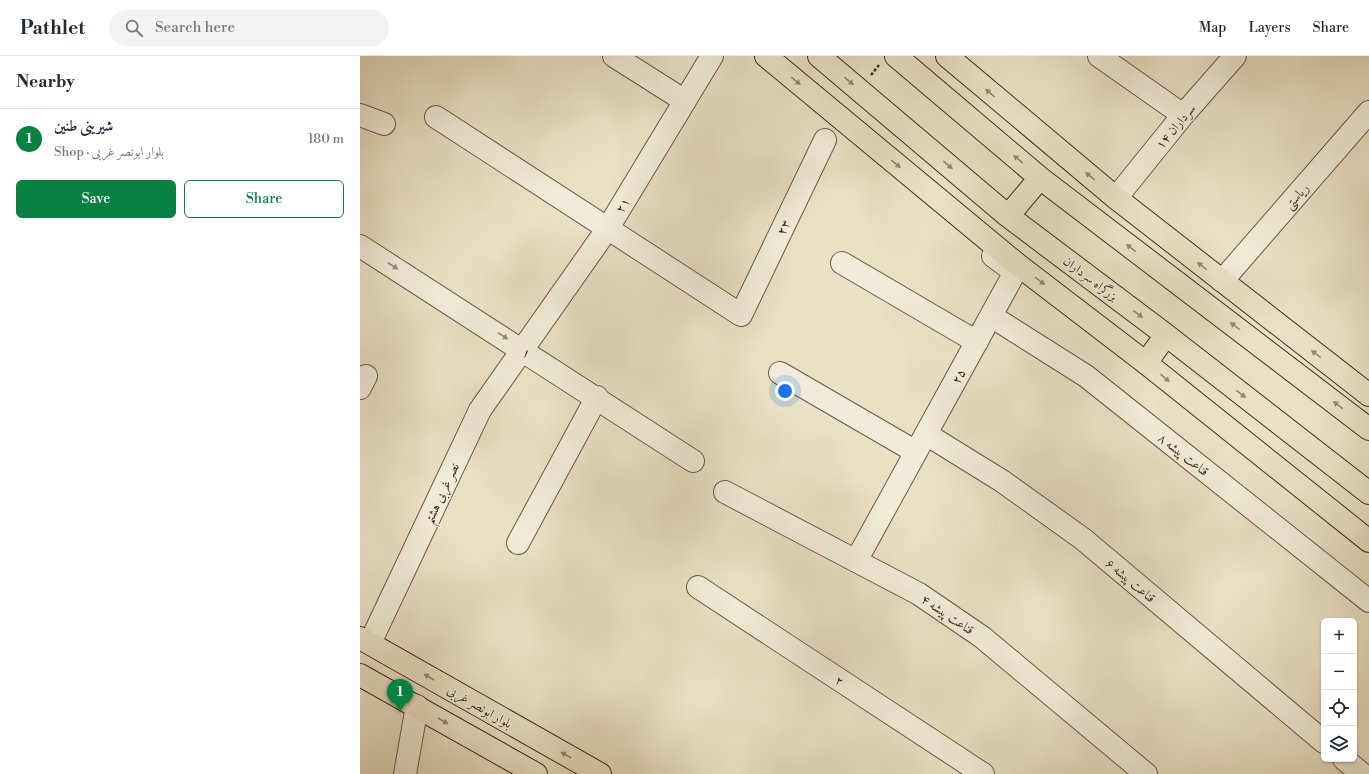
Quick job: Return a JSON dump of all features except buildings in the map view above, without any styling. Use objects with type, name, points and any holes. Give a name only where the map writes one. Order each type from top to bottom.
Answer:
[{"type":"main road","points":[[766,56],[1018,265],[1146,363],[1369,541]]},
{"type":"main road","name":"بزرگراه سرداران","points":[[819,56],[1008,216],[1166,335],[1369,493]]},
{"type":"main road","points":[[896,56],[1040,178],[1369,429]]},
{"type":"main road","points":[[947,56],[1116,198],[1368,392]]},
{"type":"main road","points":[[1008,216],[1040,178]]},
{"type":"main road","points":[[1146,363],[1166,335]]},
{"type":"main road","name":"بلوار ابونصر غربی","points":[[365,640],[600,774]]},
{"type":"main road","points":[[360,675],[536,774]]},
{"type":"street","points":[[614,56],[684,101]]},
{"type":"street","name":"۲۱","points":[[524,350],[608,228],[712,56]]},
{"type":"street","points":[[1099,56],[1183,115]]},
{"type":"street","name":"۱۴ سرداران","points":[[1116,198],[1183,115],[1235,56]]},
{"type":"street","name":"ریاستی","points":[[1222,281],[1369,112]]},
{"type":"street","points":[[360,115],[384,124]]},
{"type":"street","points":[[436,117],[608,228]]},
{"type":"street","name":"۲۳","points":[[608,228],[741,315],[825,140]]},
{"type":"street","name":"۲۵","points":[[856,561],[1015,272],[941,215]]},
{"type":"street","name":"۱","points":[[360,246],[693,460]]},
{"type":"street","points":[[842,263],[977,342]]},
{"type":"street","name":"قناعت پیشه ۸","points":[[991,316],[1086,376],[1369,601]]},
{"type":"street","name":"نصر غربی هشتم","points":[[365,640],[480,410],[524,350]]},
{"type":"street","name":"قناعت پیشه ۶","points":[[780,373],[921,443],[1002,481],[1083,539],[1321,739]]},
{"type":"street","points":[[518,543],[597,398]]},
{"type":"street","name":"قناعت پیشه ۴","points":[[725,492],[919,594],[982,637],[1146,774]]},
{"type":"street","name":"۲","points":[[698,587],[983,774]]},
{"type":"street","points":[[405,774],[417,706]]},
{"type":"street","points":[[1348,762],[1362,774]]},
{"type":"place","name":"شیرینی طنین","points":[[400,712]]}]
